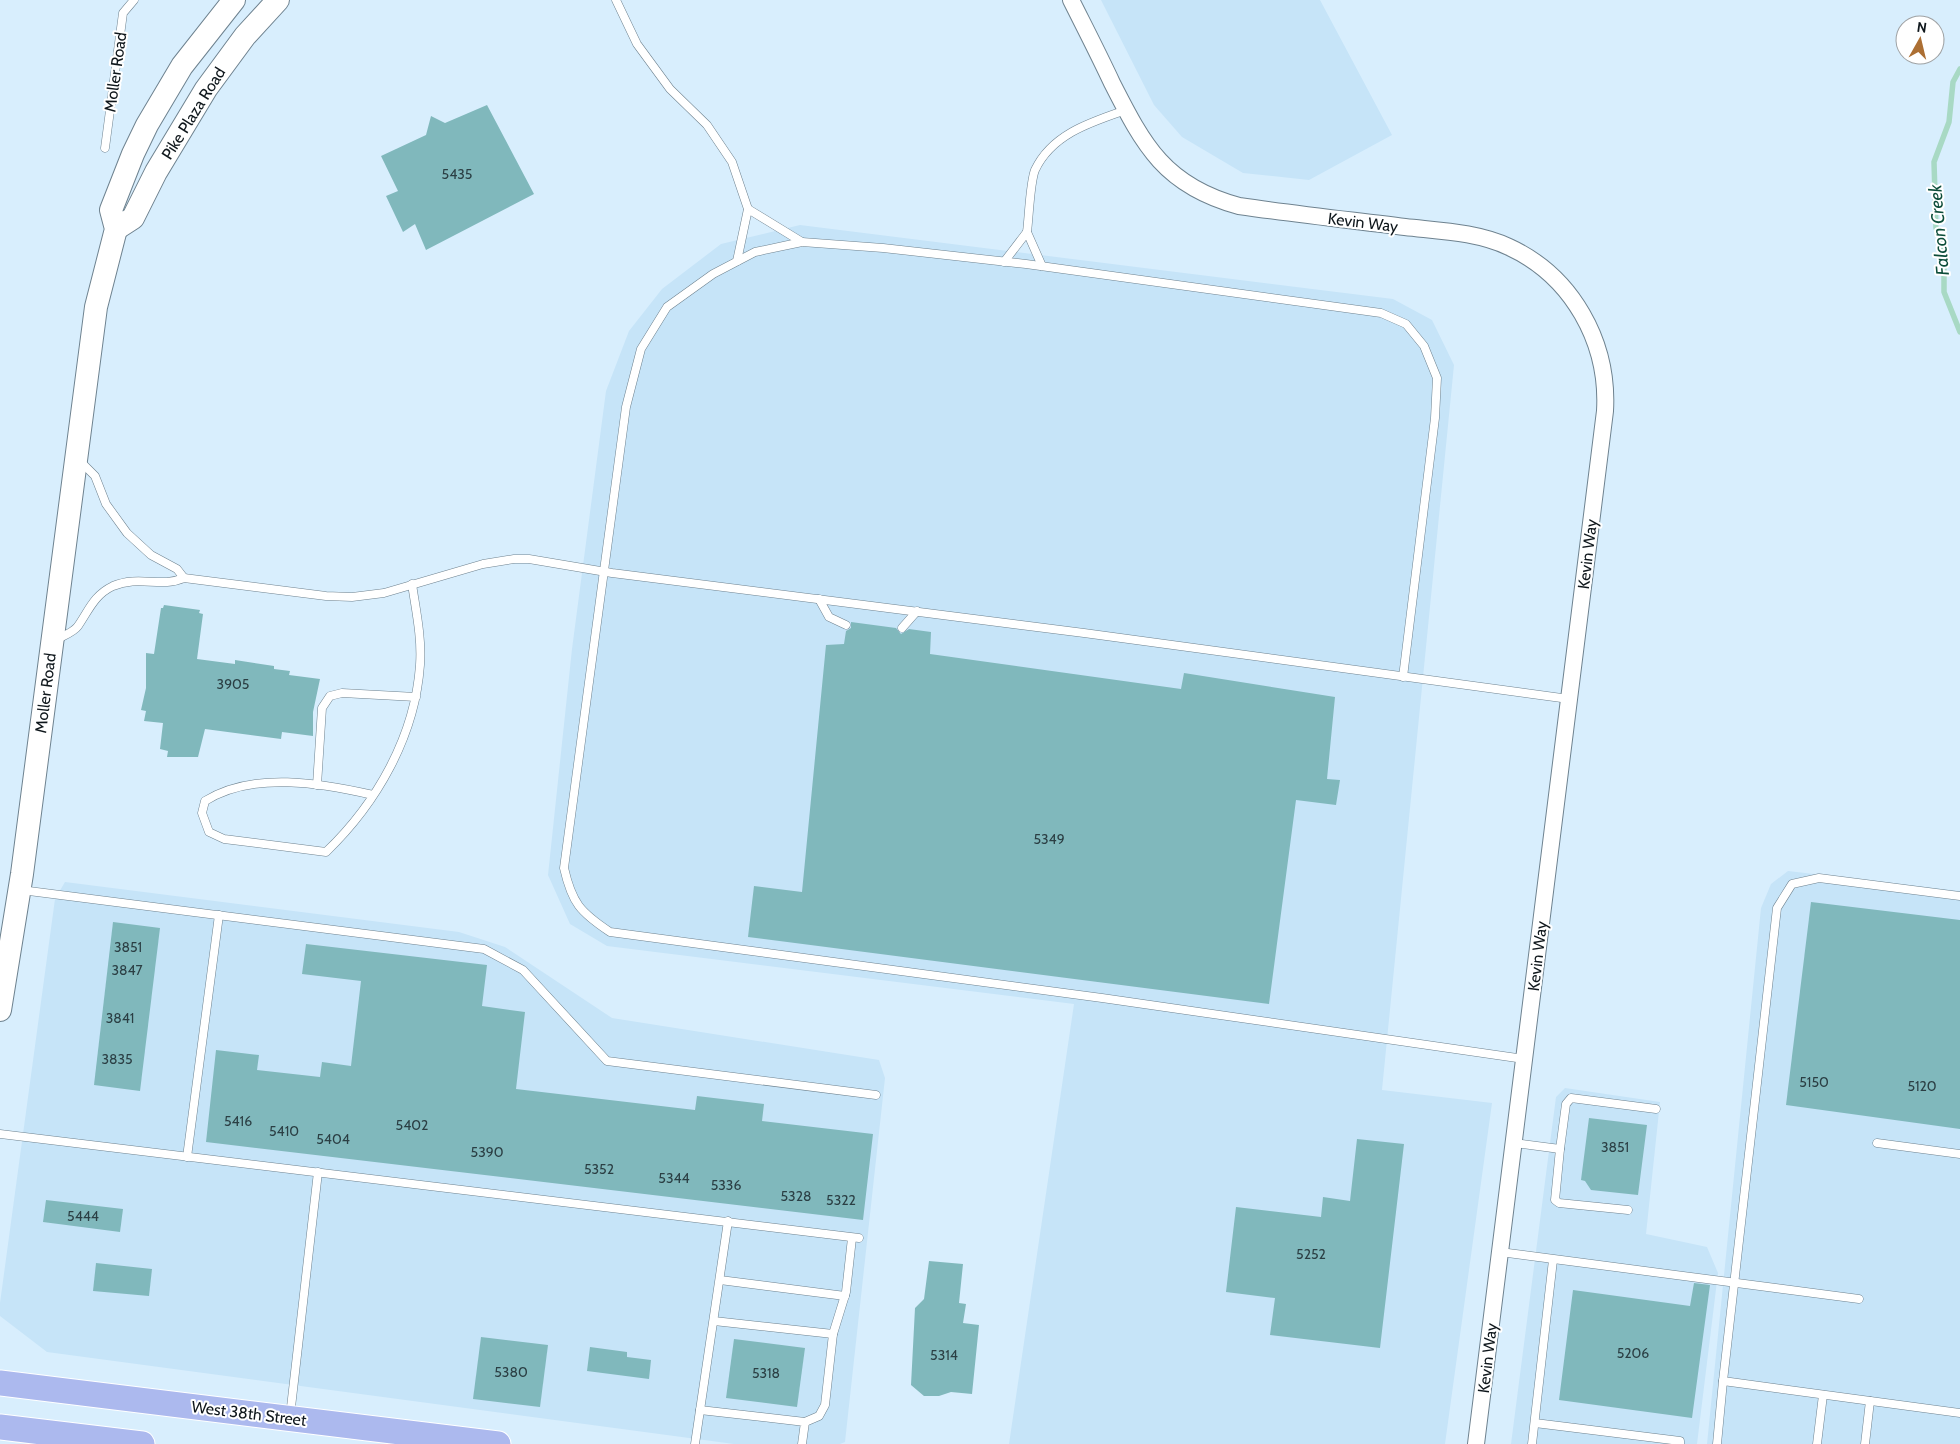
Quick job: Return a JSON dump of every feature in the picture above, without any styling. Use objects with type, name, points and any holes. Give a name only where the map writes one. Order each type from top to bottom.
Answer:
[{"type":"main road","name":"Pike Plaza Road","points":[[87,376],[96,308],[116,229],[111,210],[147,125],[182,66],[234,0]]},
{"type":"main road","name":"Pike Plaza Road","points":[[116,229],[133,218],[156,172],[206,88],[245,36],[278,0]]},
{"type":"main road","name":"Moller Road","points":[[1,998],[19,890],[87,376]]},
{"type":"main road","name":"West 38th Street","points":[[0,1383],[498,1444]]},
{"type":"main road","points":[[0,1427],[142,1444]]},
{"type":"street","name":"Kevin Way","points":[[1071,0],[1138,134],[1165,166],[1192,187],[1215,199],[1239,206],[1476,236],[1507,246],[1537,263],[1568,292],[1593,336],[1601,360],[1606,393],[1476,1444]]},
{"type":"lane","name":"Moller Road","points":[[105,148],[123,14],[134,0]]},
{"type":"lane","points":[[616,0],[637,44],[670,89],[707,126],[732,162],[748,210],[737,261]]},
{"type":"lane","points":[[1042,266],[1027,232],[1034,172],[1052,145],[1083,125],[1126,110]]},
{"type":"lane","points":[[748,210],[802,242]]},
{"type":"lane","points":[[1004,262],[1027,232]]},
{"type":"lane","points":[[1404,677],[1435,418],[1437,378],[1424,346],[1406,324],[1381,314],[1042,266],[883,248],[802,242],[755,252],[713,274],[667,307],[641,349],[626,407],[602,571],[564,868],[570,894],[588,916],[610,932],[1092,996],[1524,1059]]},
{"type":"lane","points":[[76,457],[95,476],[106,504],[127,533],[151,555],[177,569],[184,578]]},
{"type":"lane","points":[[52,642],[78,627],[94,600],[111,587],[132,580],[173,583],[184,578],[339,597],[367,596],[483,564],[514,558],[1569,699]]},
{"type":"lane","points":[[373,795],[330,785],[253,783],[221,791],[205,801],[202,813],[209,832],[224,839],[326,852],[344,834],[373,795],[386,777],[408,727],[416,697],[420,663],[418,623],[412,584]]},
{"type":"lane","points":[[819,599],[829,617],[846,625]]},
{"type":"lane","points":[[902,628],[917,611]]},
{"type":"lane","points":[[317,785],[322,708],[330,696],[342,693],[416,697]]},
{"type":"lane","points":[[1717,1444],[1777,908],[1792,884],[1819,878],[1960,896]]},
{"type":"lane","points":[[19,890],[484,949],[523,970],[607,1061],[876,1095]]},
{"type":"lane","points":[[187,1157],[219,915]]},
{"type":"lane","points":[[1628,1210],[1559,1203],[1555,1200],[1566,1104],[1571,1098],[1656,1109]]},
{"type":"lane","points":[[0,1134],[856,1238],[845,1296],[833,1334],[825,1405],[819,1416],[805,1422],[700,1410]]},
{"type":"lane","points":[[1514,1143],[1560,1149]]},
{"type":"lane","points":[[1877,1143],[1960,1154]]},
{"type":"lane","points":[[289,1418],[318,1172]]},
{"type":"lane","points":[[694,1444],[728,1221]]},
{"type":"lane","points":[[1500,1252],[1859,1299]]},
{"type":"lane","points":[[1532,1444],[1553,1260]]},
{"type":"lane","points":[[720,1280],[845,1296]]},
{"type":"lane","points":[[714,1321],[833,1334]]},
{"type":"lane","points":[[1724,1381],[1960,1413]]},
{"type":"lane","points":[[1817,1444],[1823,1394]]},
{"type":"lane","points":[[1865,1444],[1870,1401]]},
{"type":"lane","points":[[802,1444],[805,1422]]},
{"type":"lane","points":[[1535,1423],[1680,1440],[1680,1444]]},
{"type":"shaded area","points":[[1101,0],[1320,0],[1392,135],[1309,180],[1243,173],[1182,137],[1154,105]]},
{"type":"shaded area","points":[[800,225],[1393,299],[1432,320],[1454,365],[1382,1090],[1492,1103],[1445,1444],[1009,1444],[1074,1004],[607,946],[570,924],[548,875],[572,649],[606,391],[629,331],[662,289],[721,244]]},
{"type":"shaded area","points":[[1788,871],[1960,891],[1960,1444],[1707,1444],[1761,908],[1771,884]]},
{"type":"shaded area","points":[[65,882],[459,932],[505,947],[612,1018],[879,1060],[885,1078],[845,1442],[840,1444],[734,1444],[47,1352],[0,1316],[0,1303],[55,899]]},
{"type":"shaded area","points":[[1565,1088],[1660,1102],[1646,1234],[1707,1247],[1718,1273],[1697,1444],[1511,1444],[1556,1097]]},
{"type":"building","points":[[487,105],[534,194],[426,250],[415,224],[403,232],[386,196],[398,191],[381,156],[426,135],[431,116],[445,123]]},
{"type":"building","points":[[164,605],[200,610],[199,613],[203,614],[197,659],[235,664],[235,660],[274,666],[274,669],[290,671],[289,675],[320,679],[313,712],[313,736],[282,732],[281,739],[205,729],[198,757],[167,757],[168,751],[160,749],[163,723],[144,721],[146,711],[141,710],[146,688],[146,653],[154,654],[161,608]]},
{"type":"building","points":[[851,622],[896,628],[901,634],[909,629],[931,632],[930,654],[1181,689],[1184,673],[1335,697],[1327,779],[1340,780],[1336,805],[1296,800],[1269,1004],[748,937],[754,886],[802,892],[826,645],[844,644],[846,631],[851,628]]},
{"type":"building","points":[[1811,902],[1960,920],[1960,1129],[1786,1105]]},
{"type":"building","points":[[113,922],[160,928],[140,1091],[94,1085]]},
{"type":"building","points":[[306,944],[487,965],[482,1006],[525,1012],[516,1089],[695,1110],[697,1096],[764,1104],[762,1121],[873,1134],[863,1220],[206,1142],[216,1050],[259,1055],[257,1070],[320,1077],[322,1062],[351,1066],[361,981],[302,974]]},
{"type":"building","points":[[1589,1118],[1647,1125],[1638,1195],[1591,1190],[1585,1181],[1581,1180]]},
{"type":"building","points":[[1357,1139],[1404,1144],[1380,1348],[1270,1335],[1275,1298],[1226,1292],[1236,1207],[1321,1217],[1323,1197],[1350,1201]]},
{"type":"building","points":[[46,1200],[123,1209],[120,1232],[43,1222]]},
{"type":"building","points":[[929,1261],[963,1264],[959,1303],[966,1304],[963,1323],[979,1325],[972,1394],[951,1392],[939,1396],[924,1396],[911,1385],[915,1308],[924,1299]]},
{"type":"building","points":[[96,1263],[152,1269],[149,1296],[93,1291]]},
{"type":"building","points":[[1694,1283],[1710,1285],[1692,1418],[1559,1400],[1573,1290],[1690,1306]]},
{"type":"building","points":[[481,1337],[548,1345],[540,1407],[473,1399]]},
{"type":"building","points":[[734,1339],[805,1348],[797,1407],[726,1398]]},
{"type":"building","points":[[590,1347],[627,1352],[627,1357],[651,1360],[649,1379],[587,1371]]},
{"type":"waterway","name":"Falcon Creek","points":[[1960,69],[1953,82],[1949,122],[1934,162],[1936,228],[1942,242],[1944,256],[1944,292],[1960,332]]}]
